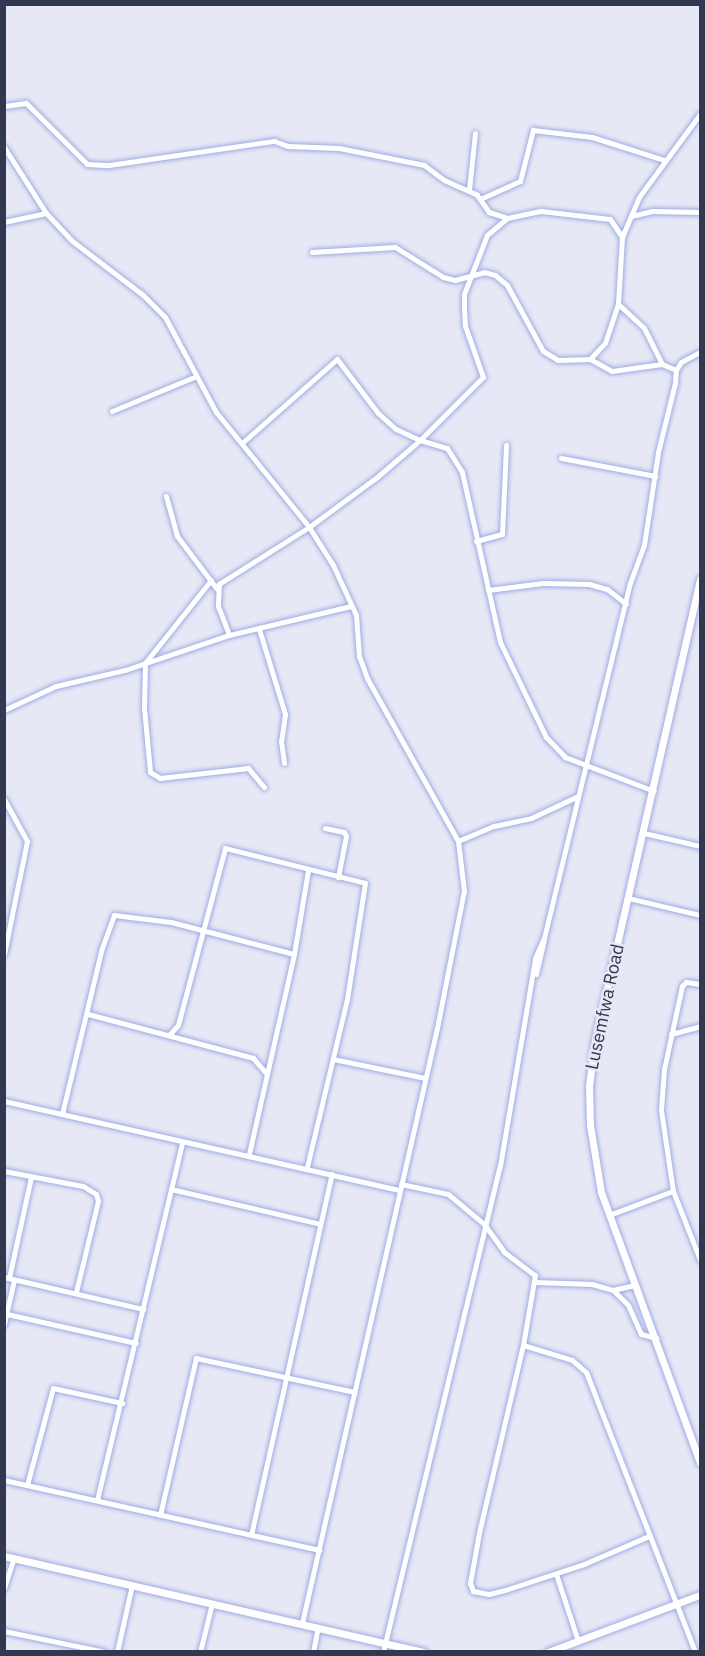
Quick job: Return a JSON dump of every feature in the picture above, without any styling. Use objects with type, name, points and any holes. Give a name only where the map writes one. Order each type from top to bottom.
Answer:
[{"type":"street","points":[[4,106],[26,103],[87,164],[109,165],[274,141],[288,146],[339,147],[424,165],[444,180],[469,190],[480,199],[489,212],[507,218],[541,211],[598,217],[615,223],[622,237]]},
{"type":"street","points":[[590,359],[605,343],[618,304],[622,237],[630,216],[664,160],[700,114]]},
{"type":"street","points":[[480,199],[520,181],[533,130],[592,137],[664,160]]},
{"type":"street","points":[[469,190],[475,133]]},
{"type":"street","points":[[4,147],[46,213],[71,240],[143,295],[165,317],[194,377],[242,443],[309,527],[333,565],[356,615],[359,657],[367,678],[458,841],[464,891],[462,911],[302,1623]]},
{"type":"street","points":[[630,216],[652,211],[700,212]]},
{"type":"street","points":[[4,222],[46,213]]},
{"type":"street","points":[[217,589],[225,578],[309,527],[420,440],[483,377],[465,326],[465,294],[482,242],[507,218]]},
{"type":"street","points":[[312,252],[395,247],[443,277],[455,280],[484,272],[507,285],[543,351],[558,360],[590,359],[612,371],[662,364],[676,370]]},
{"type":"street","points":[[618,304],[644,328],[662,364]]},
{"type":"street","points":[[383,1652],[484,1224],[500,1166],[535,978],[536,958],[544,938],[576,797],[626,604],[645,544],[654,476],[676,370],[681,362],[700,352]]},
{"type":"street","points":[[242,443],[337,359],[378,413],[396,429],[420,440],[447,448],[455,456],[468,496],[476,541],[500,642],[546,737],[565,757],[654,791]]},
{"type":"street","points":[[112,411],[194,377]]},
{"type":"street","points":[[476,541],[502,534],[506,445]]},
{"type":"street","points":[[561,458],[654,476]]},
{"type":"street","points":[[166,496],[177,536],[217,589],[218,606],[229,635]]},
{"type":"street","name":"Lusemfwa Road","points":[[700,579],[654,791],[594,1046],[590,1085],[594,1164],[609,1215],[700,1462]]},
{"type":"street","points":[[211,580],[145,663],[144,708],[150,772],[160,778],[248,768],[264,787]]},
{"type":"street","points":[[488,590],[543,583],[589,584],[607,589],[626,604]]},
{"type":"street","points":[[4,710],[56,686],[145,663],[229,635],[351,606]]},
{"type":"street","points":[[259,629],[285,714],[281,741],[284,763]]},
{"type":"street","points":[[458,841],[494,826],[531,818],[576,797]]},
{"type":"street","points":[[4,799],[27,841],[4,954]]},
{"type":"street","points":[[325,828],[344,832],[346,836],[339,877]]},
{"type":"street","points":[[644,833],[700,846]]},
{"type":"street","points":[[169,1035],[178,1025],[225,848],[366,885],[361,926],[308,1167]]},
{"type":"street","points":[[249,1154],[294,954],[309,870]]},
{"type":"street","points":[[628,898],[700,915]]},
{"type":"street","points":[[62,1114],[88,1014],[102,948],[114,915],[141,916],[294,954]]},
{"type":"street","points":[[700,984],[686,982],[682,986],[671,1034],[661,1110],[673,1191],[700,1260]]},
{"type":"street","points":[[88,1014],[253,1058],[266,1073]]},
{"type":"street","points":[[178,1025],[184,1040]]},
{"type":"street","points":[[671,1034],[700,1026]]},
{"type":"street","points":[[333,1059],[425,1078]]},
{"type":"street","points":[[4,1101],[332,1174],[400,1187],[439,1190],[484,1224],[504,1252],[530,1269],[535,1282],[524,1345],[499,1437],[470,1583],[474,1591],[489,1594],[556,1574],[649,1536]]},
{"type":"street","points":[[97,1500],[122,1403],[182,1142]]},
{"type":"street","points":[[4,1171],[83,1186],[96,1194],[98,1201],[76,1292]]},
{"type":"street","points":[[251,1535],[332,1174]]},
{"type":"street","points":[[4,1324],[7,1314],[9,1279],[31,1177]]},
{"type":"street","points":[[171,1189],[320,1224]]},
{"type":"street","points":[[609,1215],[673,1191]]},
{"type":"street","points":[[9,1279],[76,1292],[143,1310]]},
{"type":"street","points":[[535,1282],[592,1284],[613,1290],[628,1305],[641,1334],[656,1338]]},
{"type":"street","points":[[613,1290],[634,1285]]},
{"type":"street","points":[[7,1314],[136,1343]]},
{"type":"street","points":[[524,1345],[572,1360],[586,1372],[695,1652]]},
{"type":"street","points":[[160,1515],[196,1358],[354,1392]]},
{"type":"street","points":[[27,1485],[53,1388],[122,1403]]},
{"type":"street","points":[[4,1480],[319,1550]]},
{"type":"street","points":[[4,1556],[424,1652]]},
{"type":"street","points":[[4,1588],[14,1558]]},
{"type":"street","points":[[556,1574],[578,1641]]},
{"type":"street","points":[[117,1652],[132,1585]]},
{"type":"street","points":[[548,1652],[700,1595]]},
{"type":"street","points":[[200,1652],[212,1603]]},
{"type":"street","points":[[313,1652],[318,1627]]},
{"type":"street","points":[[4,1631],[105,1652]]}]
